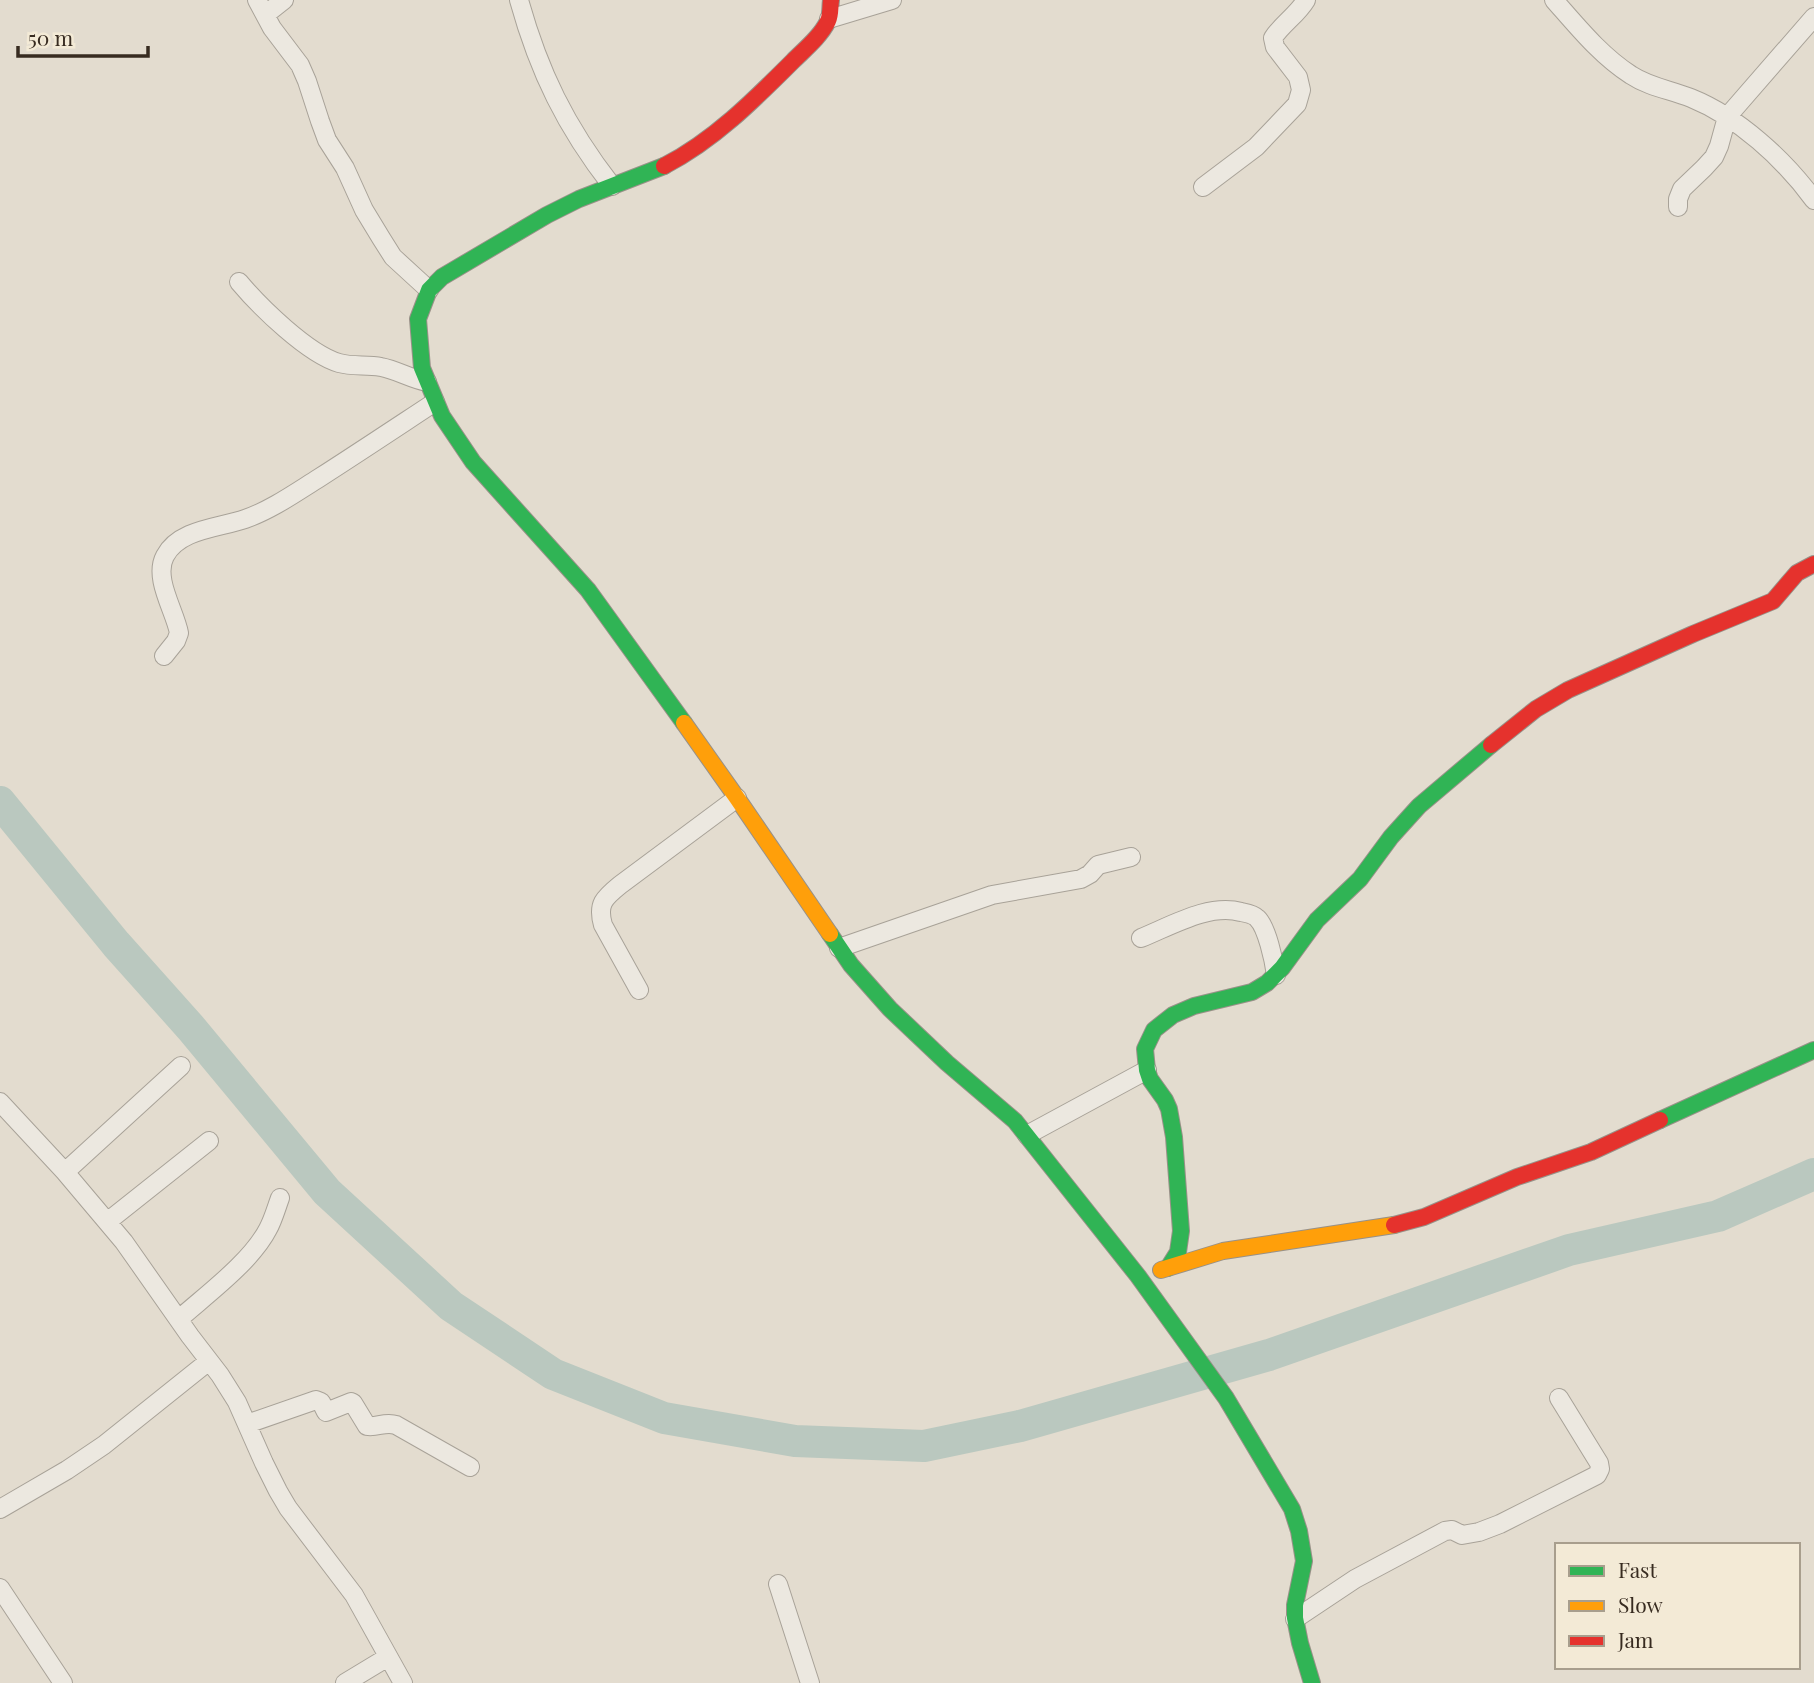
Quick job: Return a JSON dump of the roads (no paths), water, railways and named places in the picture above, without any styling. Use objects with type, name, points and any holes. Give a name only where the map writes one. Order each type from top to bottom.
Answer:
[{"type":"street","points":[[284,0],[261,7],[283,44],[300,65],[327,140],[345,168],[364,210],[393,257],[429,290]]},
{"type":"street","points":[[519,0],[541,67],[558,105],[592,160],[612,186]]},
{"type":"street","points":[[831,0],[829,19],[816,38],[766,88],[709,138],[664,166],[569,204],[442,277],[429,290],[418,319],[422,368],[442,416],[473,462],[588,590],[737,798],[839,948],[871,988],[1027,1135],[1138,1276],[1226,1398],[1292,1509],[1298,1527],[1304,1551],[1295,1619],[1312,1683]]},
{"type":"street","points":[[829,19],[892,0]]},
{"type":"street","points":[[1203,187],[1256,147],[1297,104],[1301,90],[1298,78],[1275,47],[1273,38],[1299,12],[1306,0]]},
{"type":"street","points":[[1553,0],[1596,47],[1632,76],[1647,85],[1692,98],[1741,126],[1788,168],[1814,200]]},
{"type":"street","points":[[1678,207],[1682,189],[1714,157],[1727,117],[1814,16]]},
{"type":"street","points":[[239,282],[269,314],[326,358],[349,366],[382,367],[427,382]]},
{"type":"street","points":[[164,656],[176,642],[179,633],[161,578],[161,565],[174,545],[186,537],[244,519],[280,502],[435,402]]},
{"type":"street","points":[[1168,1268],[1178,1252],[1181,1231],[1174,1137],[1167,1104],[1147,1070],[1145,1049],[1154,1030],[1166,1020],[1194,1006],[1252,992],[1276,975],[1317,920],[1360,879],[1391,837],[1419,806],[1517,723],[1546,702],[1693,634],[1773,601],[1797,573],[1814,564]]},
{"type":"street","points":[[639,990],[603,925],[601,905],[607,896],[737,798]]},
{"type":"street","points":[[839,948],[992,895],[1081,879],[1098,866],[1131,856]]},
{"type":"street","points":[[1142,938],[1213,910],[1231,909],[1250,914],[1261,923],[1276,975]]},
{"type":"street","points":[[1138,1276],[1223,1251],[1396,1225],[1424,1217],[1517,1177],[1591,1152],[1814,1051]]},
{"type":"street","points":[[65,1172],[181,1066]]},
{"type":"street","points":[[1027,1135],[1147,1070]]},
{"type":"street","points":[[0,1102],[65,1172],[124,1242],[232,1393],[288,1508],[354,1595],[403,1683]]},
{"type":"street","points":[[107,1222],[209,1141]]},
{"type":"street","points":[[179,1319],[237,1268],[251,1252],[268,1228],[280,1198]]},
{"type":"street","points":[[0,1509],[104,1446],[209,1361]]},
{"type":"street","points":[[1295,1619],[1355,1579],[1444,1531],[1452,1530],[1462,1535],[1479,1532],[1597,1475],[1599,1463],[1559,1398]]},
{"type":"street","points":[[247,1424],[316,1400],[321,1402],[326,1412],[351,1402],[367,1426],[385,1423],[396,1425],[470,1467]]},
{"type":"street","points":[[778,1584],[810,1683]]},
{"type":"street","points":[[0,1588],[63,1683]]},
{"type":"street","points":[[345,1683],[388,1657]]},
{"type":"waterway","points":[[0,802],[116,944],[191,1028],[327,1192],[451,1306],[553,1374],[664,1418],[795,1441],[924,1446],[1020,1426],[1269,1355],[1569,1250],[1718,1216],[1814,1174]]}]
